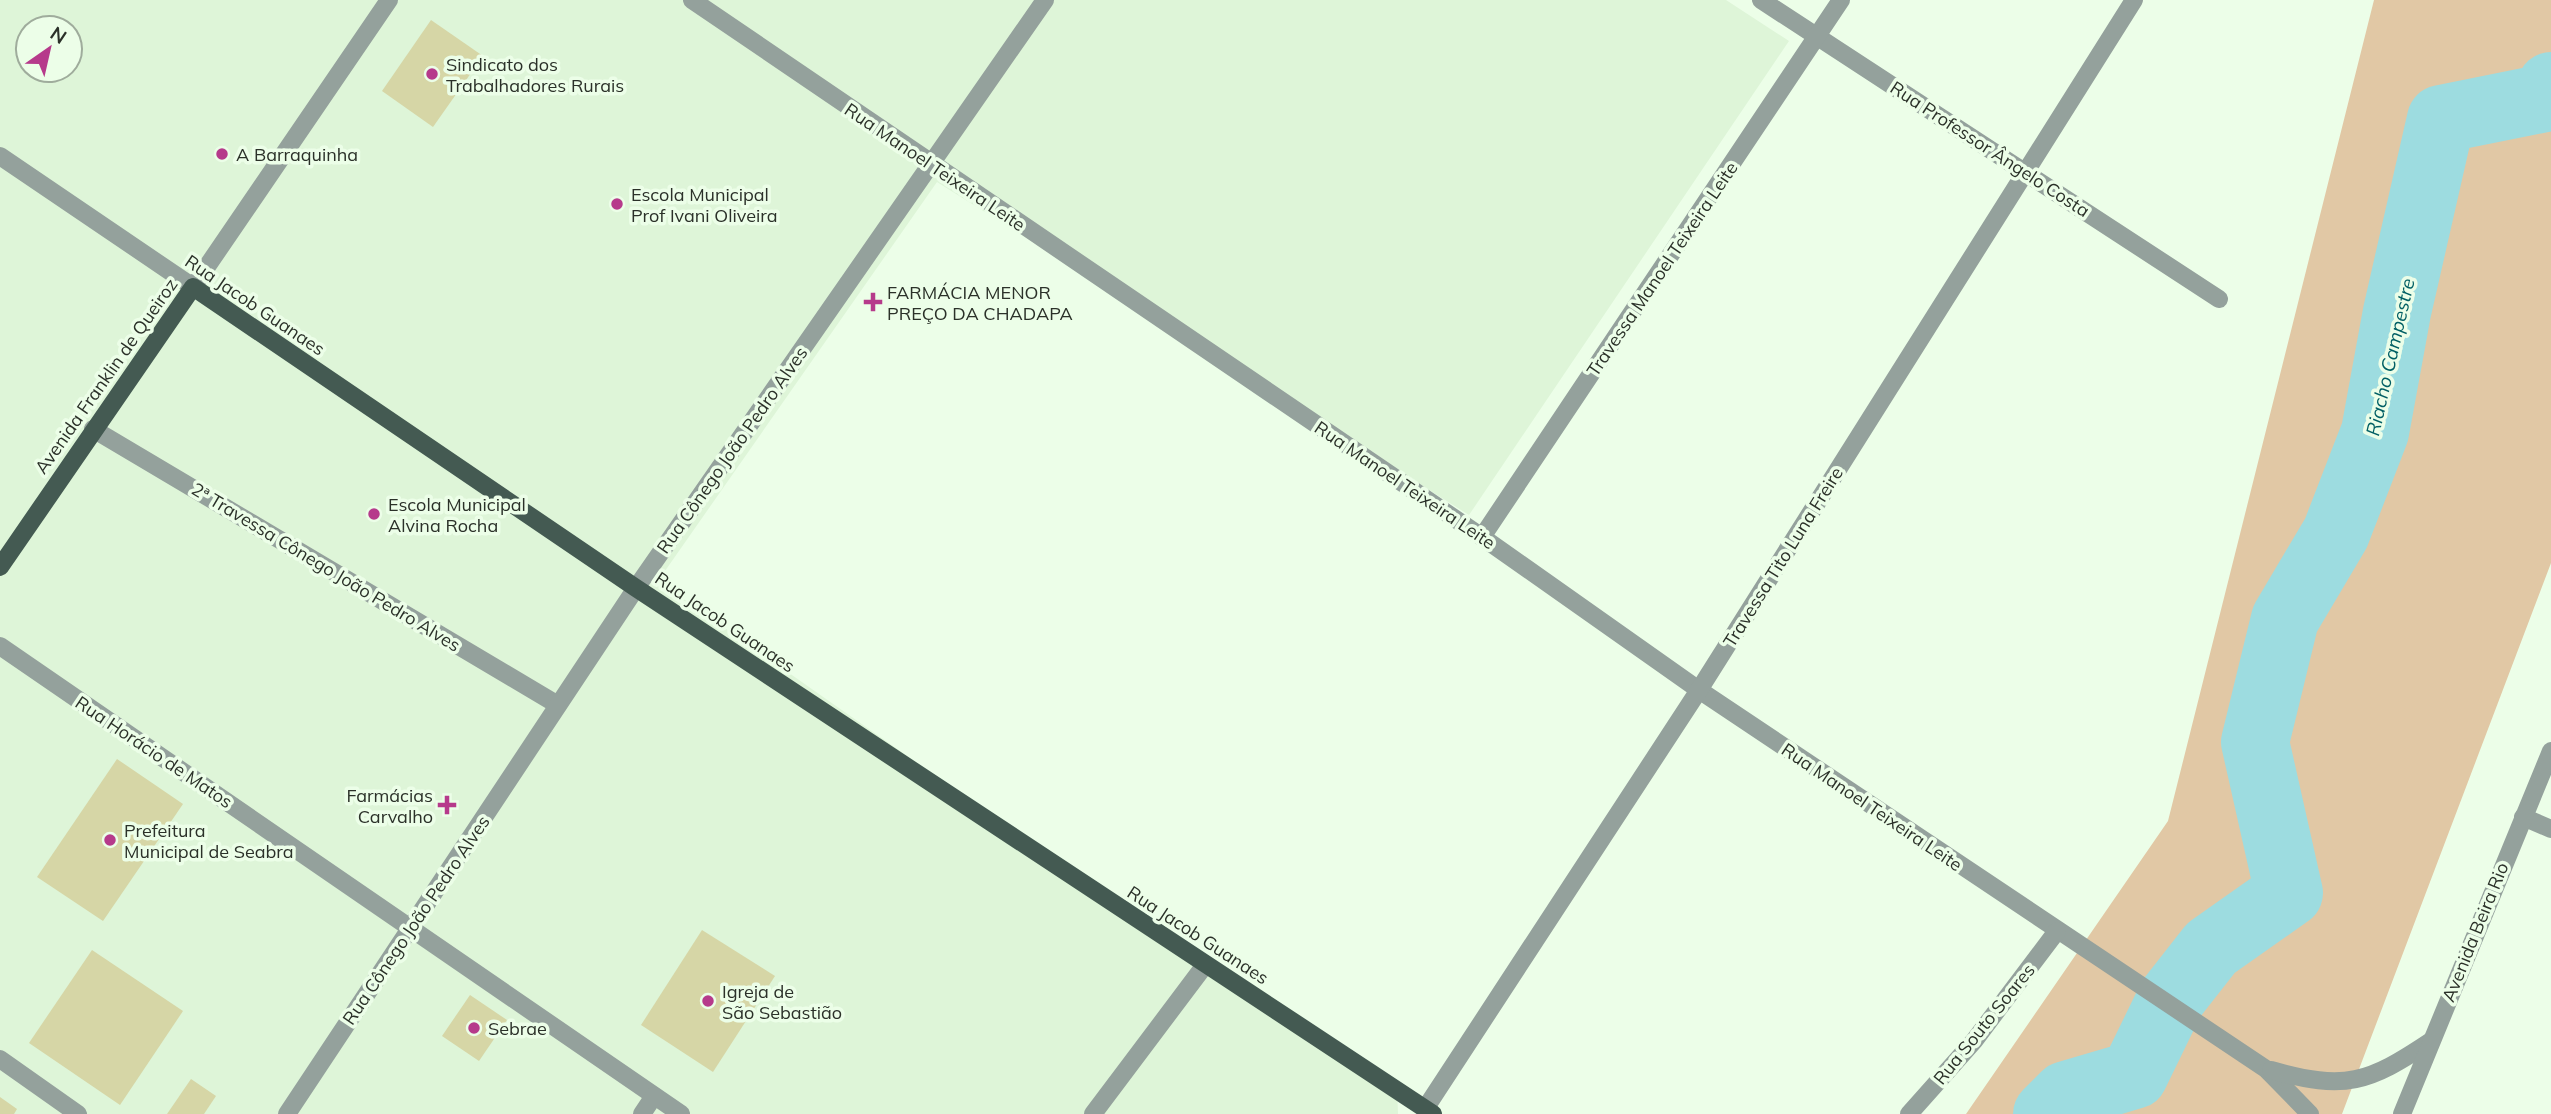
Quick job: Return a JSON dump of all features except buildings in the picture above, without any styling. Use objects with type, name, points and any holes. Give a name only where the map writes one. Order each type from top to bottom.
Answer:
[{"type":"main road","name":"Avenida Franklin de Queiroz","points":[[0,567],[193,287]]},
{"type":"main road","name":"Rua Jacob Guanaes","points":[[193,287],[636,588],[1429,1111]]},
{"type":"street","name":"Avenida Franklin de Queiroz","points":[[193,287],[388,0]]},
{"type":"street","name":"Rua Manoel Teixeira Leite","points":[[692,0],[1482,537],[1699,690],[2266,1069]]},
{"type":"street","name":"Rua Cônego João Pedro Alves","points":[[287,1114],[636,588],[1045,0]]},
{"type":"street","name":"Rua Professor Ângelo Costa","points":[[1761,0],[2220,299]]},
{"type":"street","name":"Travessa Manoel Teixeira Leite","points":[[1482,537],[1841,0]]},
{"type":"street","name":"Travessa Tito Luna Freire","points":[[1429,1111],[1699,690],[2134,0]]},
{"type":"street","name":"Rua Jacob Guanaes","points":[[0,156],[193,287]]},
{"type":"street","name":"2ª Travessa Cônego João Pedro Alves","points":[[93,429],[558,705]]},
{"type":"street","name":"Rua Horácio de Matos","points":[[0,646],[681,1114]]},
{"type":"street","name":"Avenida Beira Rio","points":[[2402,1114],[2551,751]]},
{"type":"street","points":[[2523,817],[2551,829]]},
{"type":"street","name":"Rua Souto Soares","points":[[1909,1114],[1975,1041],[2057,931]]},
{"type":"street","points":[[1093,1114],[1205,965]]},
{"type":"street","points":[[2266,1069],[2310,1081],[2347,1081],[2386,1071],[2431,1041]]},
{"type":"street","points":[[0,1059],[78,1114]]},
{"type":"street","points":[[2266,1069],[2310,1114]]},
{"type":"street","points":[[642,1114],[654,1096]]},
{"type":"shaded area","points":[[0,0],[1726,0],[1789,41],[1469,515],[937,182],[658,581],[1205,965],[1397,1086],[1398,1114],[0,1114]]},
{"type":"shaded area","points":[[2374,0],[2551,0],[2551,563],[2342,1114],[1966,1114],[2168,821]]},
{"type":"waterway","name":"Riacho Campestre","points":[[2047,1114],[2066,1095],[2134,1075],[2171,999],[2211,948],[2289,893],[2255,742],[2285,619],[2336,533],[2375,432],[2397,312],[2441,119],[2545,98],[2551,86]]},
{"type":"place","name":"Sindicato dos Trabalhadores Rurais","points":[[432,74]]},
{"type":"place","name":"A Barraquinha","points":[[222,154]]},
{"type":"place","name":"Escola Municipal Prof Ivani Oliveira","points":[[617,204]]},
{"type":"place","name":"FARMÁCIA MENOR PREÇO DA CHADAPA","points":[[873,302]]},
{"type":"place","name":"Escola Municipal Alvina Rocha","points":[[374,514]]},
{"type":"place","name":"Farmácias Carvalho","points":[[447,805]]},
{"type":"place","name":"Prefeitura Municipal de Seabra","points":[[110,840]]},
{"type":"place","name":"Igreja de São Sebastião","points":[[708,1001]]},
{"type":"place","name":"Sebrae","points":[[474,1028]]}]
